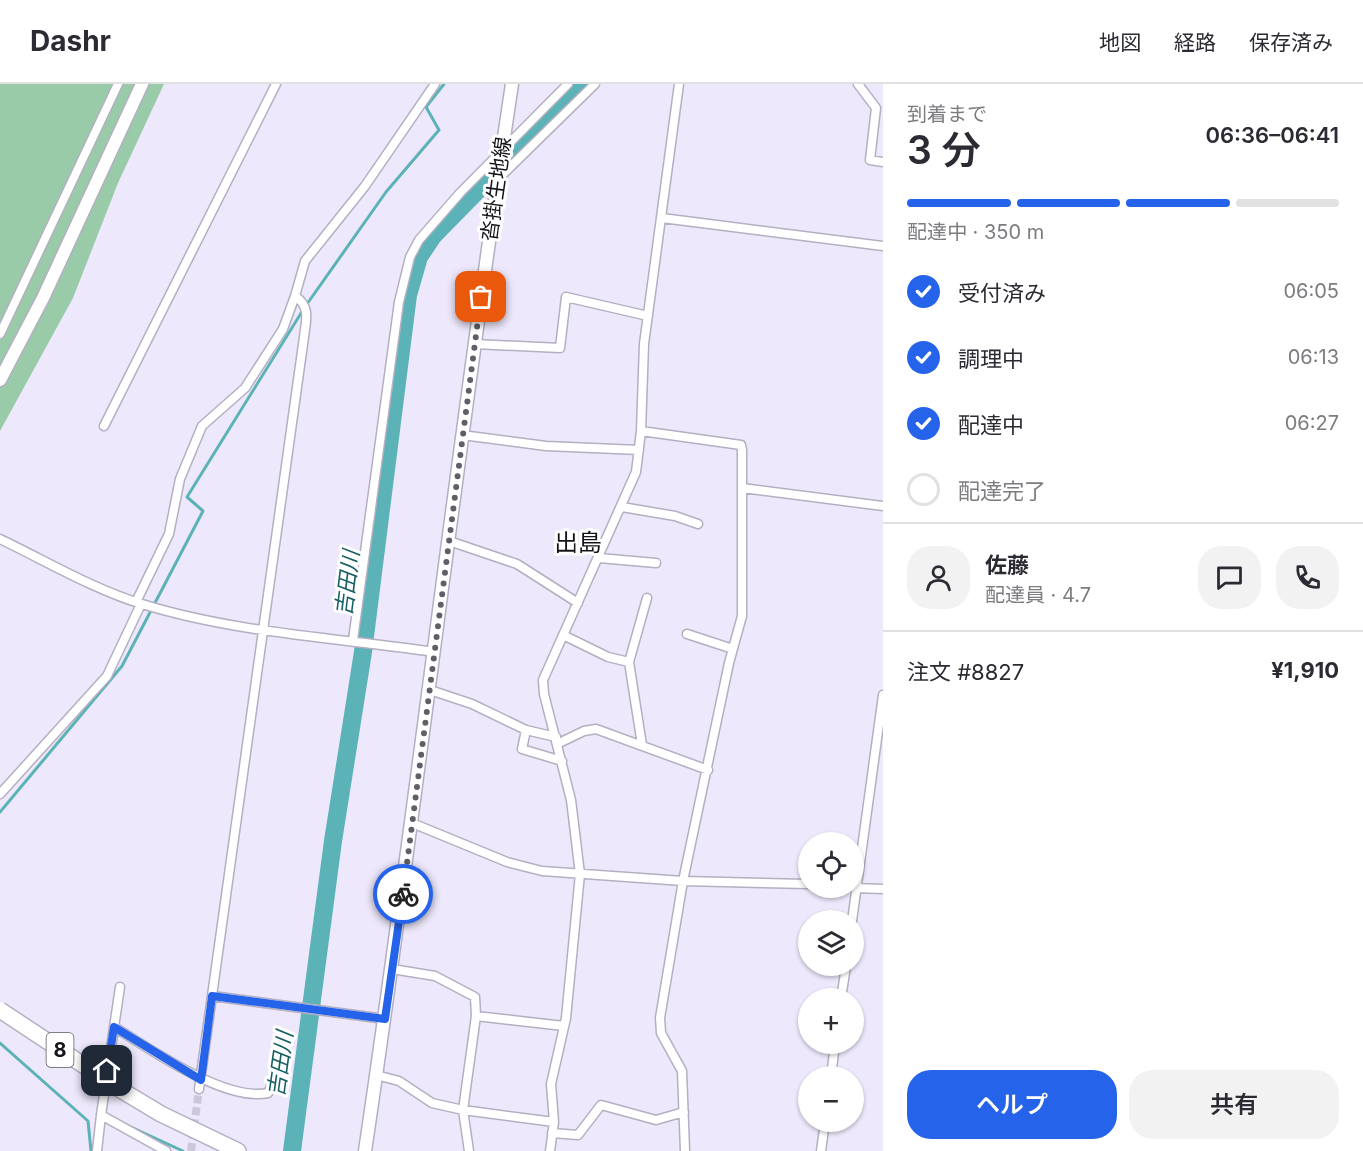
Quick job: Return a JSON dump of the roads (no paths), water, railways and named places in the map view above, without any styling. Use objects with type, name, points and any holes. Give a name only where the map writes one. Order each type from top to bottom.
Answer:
[{"type":"highway","name":"8","points":[[0,1010],[161,1114],[238,1151]]},
{"type":"main road","points":[[0,380],[43,298],[142,84]]},
{"type":"main road","name":"沓掛生地線","points":[[365,1151],[430,690],[474,344],[512,84]]},
{"type":"street","points":[[0,334],[118,84]]},
{"type":"street","points":[[104,426],[276,84]]},
{"type":"street","points":[[0,794],[107,676],[169,534],[180,479],[202,426],[245,388],[283,329],[305,261],[365,186],[435,84]]},
{"type":"street","points":[[353,640],[399,302],[410,256],[436,219],[568,84]]},
{"type":"street","points":[[497,179],[595,84]]},
{"type":"street","points":[[550,1151],[554,1122],[551,1084],[564,1026],[580,874],[571,800],[543,680],[636,472],[641,431],[644,344],[679,84]]},
{"type":"street","points":[[858,84],[876,108],[870,160],[883,162]]},
{"type":"street","points":[[662,218],[883,246]]},
{"type":"street","points":[[199,1089],[307,309],[305,303],[295,296]]},
{"type":"street","points":[[474,344],[560,348],[566,297],[648,316]]},
{"type":"street","points":[[641,431],[741,445],[742,616],[683,881],[660,1018],[661,1033],[682,1071],[685,1151]]},
{"type":"street","points":[[462,435],[546,446],[639,450]]},
{"type":"street","points":[[742,488],[883,506]]},
{"type":"street","points":[[622,507],[675,516],[698,524]]},
{"type":"street","points":[[0,539],[138,603],[263,629],[435,652]]},
{"type":"street","points":[[449,541],[517,564],[578,603]]},
{"type":"street","points":[[599,558],[656,563]]},
{"type":"street","points":[[642,745],[629,662],[647,598]]},
{"type":"street","points":[[687,634],[733,649]]},
{"type":"street","points":[[563,635],[608,657],[629,662]]},
{"type":"street","points":[[430,690],[472,704],[526,730],[556,741],[596,729],[708,770]]},
{"type":"street","points":[[863,832],[883,695]]},
{"type":"street","points":[[526,730],[522,749],[562,761]]},
{"type":"street","points":[[412,823],[507,862],[542,871],[683,881],[798,884]]},
{"type":"street","points":[[864,888],[883,889]]},
{"type":"street","points":[[392,969],[435,976],[475,996],[476,1016],[463,1110],[470,1151]]},
{"type":"street","points":[[97,1151],[120,987]]},
{"type":"street","points":[[212,996],[302,1006],[385,1019]]},
{"type":"street","points":[[476,1016],[564,1026]]},
{"type":"street","points":[[114,1027],[201,1080],[259,1095],[268,1093],[280,1069]]},
{"type":"street","points":[[376,1075],[399,1081],[432,1103],[463,1110],[554,1122]]},
{"type":"street","points":[[552,1133],[578,1135],[601,1105],[656,1120],[684,1112]]},
{"type":"street","points":[[101,1115],[166,1151]]},
{"type":"street","points":[[820,1151],[823,1132]]},
{"type":"waterway","points":[[307,304],[386,192],[439,130],[426,107],[444,84]]},
{"type":"waterway","name":"吉田川","points":[[292,1151],[333,841],[363,652],[408,295],[419,257],[433,236],[582,84]]},
{"type":"waterway","points":[[0,812],[122,666],[203,511],[187,497],[303,310]]},
{"type":"waterway","points":[[0,1043],[88,1121],[91,1151]]},
{"type":"waterway","points":[[120,1122],[183,1151]]},
{"type":"tunnel","points":[[191,1151],[199,1089]]},
{"type":"district","name":"出島","points":[[578,542]]}]
